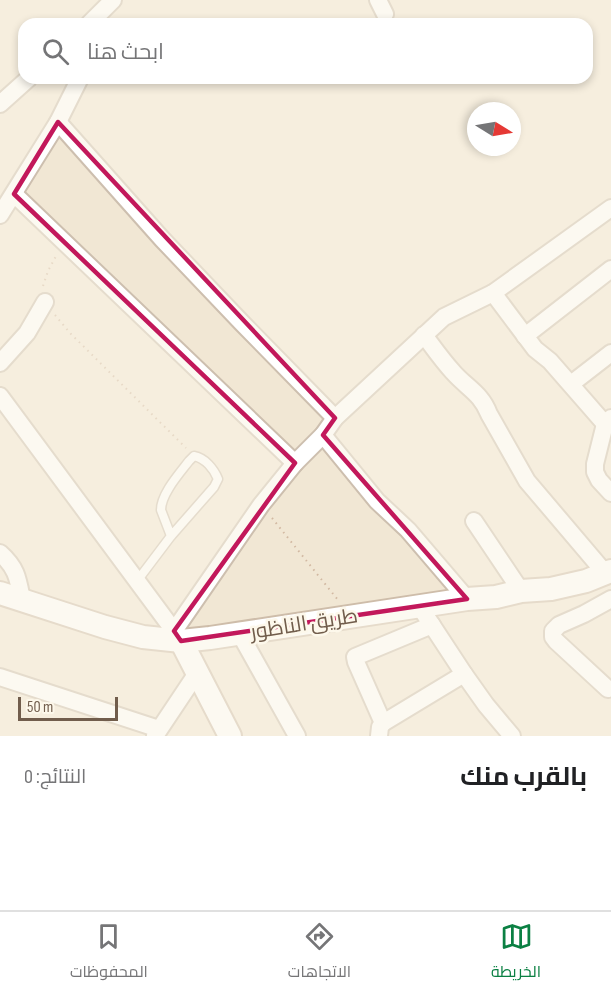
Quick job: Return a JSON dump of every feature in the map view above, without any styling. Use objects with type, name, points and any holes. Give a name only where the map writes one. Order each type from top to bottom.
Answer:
[{"type":"street","points":[[96,18],[115,0]]},
{"type":"street","points":[[108,18],[115,0]]},
{"type":"street","points":[[0,105],[23,84]]},
{"type":"street","points":[[0,215],[58,122],[77,84]]},
{"type":"street","points":[[58,122],[170,248],[335,418]]},
{"type":"street","points":[[14,194],[295,463]]},
{"type":"street","points":[[177,636],[261,505],[295,463],[323,435],[335,418],[444,317],[493,293],[611,208]]},
{"type":"street","points":[[525,336],[611,269]]},
{"type":"street","points":[[493,293],[535,349],[550,361],[608,421],[595,472],[598,480],[611,493]]},
{"type":"street","points":[[0,363],[27,333],[45,302]]},
{"type":"street","points":[[424,335],[453,373],[480,397],[527,481],[608,573]]},
{"type":"street","points":[[571,384],[611,353]]},
{"type":"street","points":[[0,396],[177,636],[230,736]]},
{"type":"street","points":[[323,435],[377,501],[408,530],[467,599]]},
{"type":"street","points":[[474,521],[521,591]]},
{"type":"street","points":[[0,553],[11,563],[22,600]]},
{"type":"street","name":"طريق الناظور","points":[[0,593],[143,637],[240,634],[351,616],[426,616],[467,599],[551,588],[586,581],[608,573]]},
{"type":"street","points":[[610,689],[556,641],[553,631],[559,625],[611,599]]},
{"type":"street","points":[[464,674],[381,729],[355,657],[426,616],[507,734]]},
{"type":"street","points":[[240,634],[297,736]]},
{"type":"street","points":[[0,677],[157,732],[197,673]]},
{"type":"lane","points":[[137,581],[218,479],[216,473],[201,458],[194,456],[189,461],[164,497],[161,506],[171,536]]},
{"type":"path","points":[[63,243],[45,279],[43,289],[45,302],[70,333],[194,456]]},
{"type":"path","points":[[261,505],[351,616]]},
{"type":"highlighted area","points":[[58,122],[335,418],[323,435],[467,599],[181,641],[174,631],[295,463],[14,194]]},
{"type":"shaded area","points":[[0,0],[611,0],[611,736],[0,736]]}]
